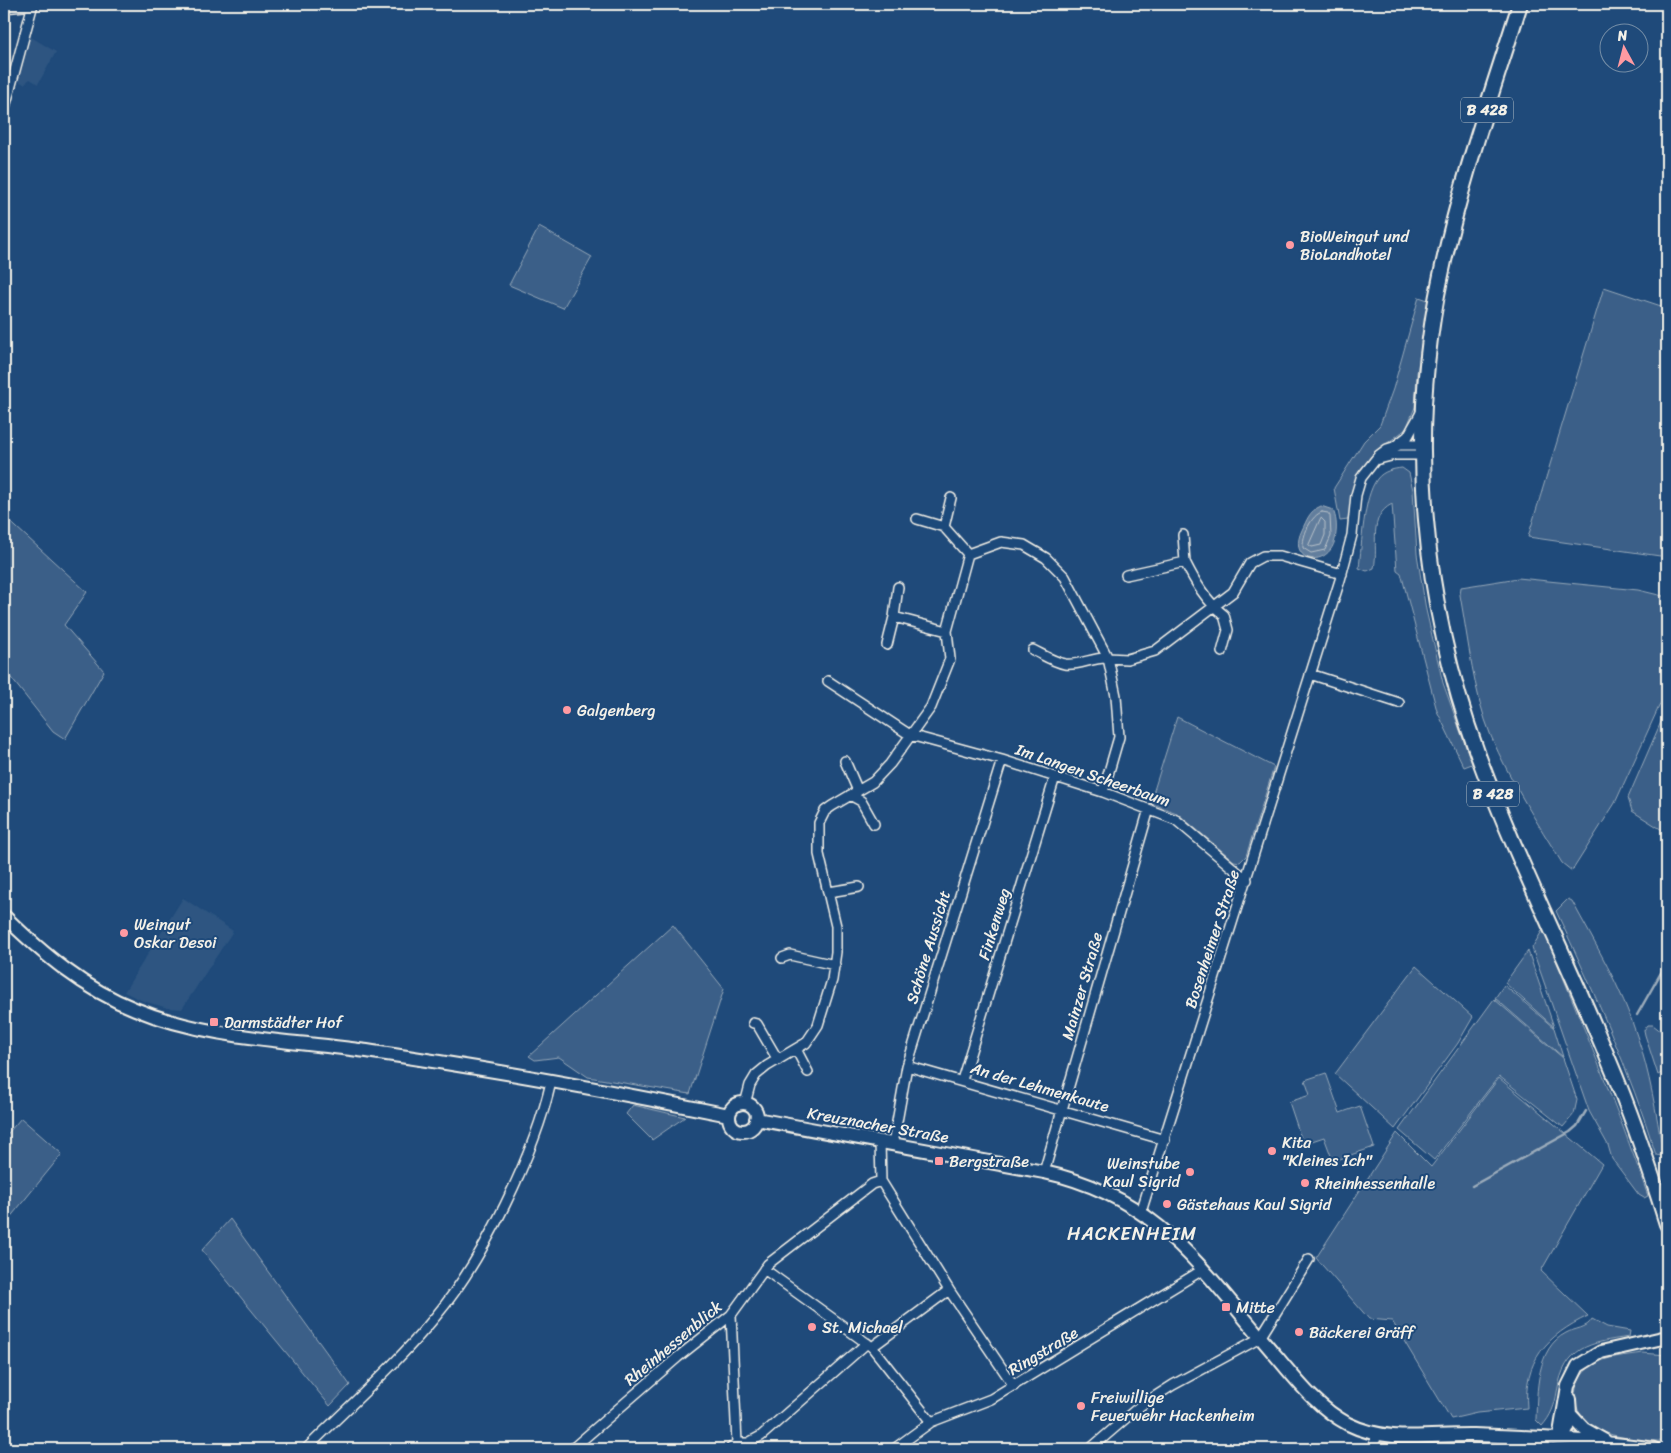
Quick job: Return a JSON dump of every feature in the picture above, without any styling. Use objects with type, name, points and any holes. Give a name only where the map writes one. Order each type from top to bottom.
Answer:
[{"type":"main road","name":"B 428","points":[[1520,4],[1450,234],[1433,321],[1424,408],[1423,450],[1429,551],[1448,658],[1478,757],[1609,1060],[1635,1125],[1667,1224]]},
{"type":"main road","points":[[4,916],[42,951],[83,982],[121,1003],[166,1021],[212,1032],[384,1053],[729,1115]]},
{"type":"main road","points":[[745,1104],[753,1108],[756,1119],[751,1128],[739,1130],[731,1124],[729,1115],[734,1107],[745,1104]]},
{"type":"main road","name":"Kreuznacher Straße","points":[[756,1119],[1044,1172],[1098,1188],[1141,1212],[1171,1235],[1204,1269],[1260,1338],[1321,1406],[1347,1423],[1377,1435],[1401,1437],[1473,1435],[1559,1439],[1654,1449]]},
{"type":"main road","points":[[1559,1439],[1568,1386],[1575,1370],[1589,1358],[1608,1350],[1666,1339]]},
{"type":"main road","points":[[1559,1439],[1568,1429],[1570,1414],[1568,1386]]},
{"type":"main road","points":[[1570,1414],[1584,1429],[1609,1443]]},
{"type":"street","points":[[4,8],[33,4],[4,111]]},
{"type":"street","points":[[1374,460],[1408,436],[1424,408]]},
{"type":"street","points":[[1395,446],[1423,450]]},
{"type":"street","points":[[1374,460],[1423,450]]},
{"type":"street","name":"Bosenheimer Straße","points":[[1141,1212],[1342,574],[1350,544],[1358,487],[1374,460]]},
{"type":"street","points":[[944,527],[951,498]]},
{"type":"street","points":[[917,519],[944,527],[968,554]]},
{"type":"street","points":[[1183,535],[1185,562],[1196,584],[1215,608],[1224,615],[1228,630],[1222,652]]},
{"type":"street","points":[[968,554],[1001,542],[1024,545],[1046,558],[1065,577],[1108,658],[1116,696],[1119,737],[1103,792]]},
{"type":"street","points":[[745,1104],[750,1085],[756,1075],[806,1043],[818,1025],[835,964],[836,926],[819,854],[819,823],[825,811],[873,782],[890,764],[931,708],[950,659],[948,631],[968,554]]},
{"type":"street","points":[[1033,650],[1052,660],[1067,664],[1098,657],[1127,658],[1155,651],[1215,608],[1233,592],[1250,563],[1263,556],[1280,556],[1342,574]]},
{"type":"street","points":[[1126,575],[1185,562]]},
{"type":"street","points":[[887,646],[894,617],[898,587]]},
{"type":"street","points":[[894,617],[948,631]]},
{"type":"street","points":[[1310,674],[1399,703]]},
{"type":"street","name":"Im Langen Scheerbaum","points":[[828,681],[910,735],[1002,760],[1103,792],[1176,820],[1247,880]]},
{"type":"street","name":"Schöne Aussicht","points":[[887,1143],[907,1066],[1002,760]]},
{"type":"street","points":[[845,761],[854,793],[861,801],[874,824]]},
{"type":"street","name":"Finkenweg","points":[[962,1080],[1055,777]]},
{"type":"street","name":"Mainzer Straße","points":[[1044,1172],[1148,809]]},
{"type":"street","points":[[829,892],[859,887]]},
{"type":"street","points":[[782,958],[790,955],[835,964]]},
{"type":"street","points":[[753,1023],[757,1024],[778,1060]]},
{"type":"street","points":[[796,1049],[808,1072]]},
{"type":"street","name":"An der Lehmenkaute","points":[[907,1066],[962,1080],[1165,1140]]},
{"type":"street","points":[[306,1449],[437,1316],[466,1276],[497,1219],[527,1153],[544,1111],[551,1082]]},
{"type":"street","points":[[887,1143],[881,1181],[949,1290],[1014,1386]]},
{"type":"street","name":"Rheinhessenblick","points":[[572,1449],[678,1357],[731,1315],[768,1264],[872,1184],[881,1181]]},
{"type":"street","points":[[1090,1449],[1140,1406],[1173,1385],[1260,1338],[1309,1259]]},
{"type":"street","points":[[764,1269],[870,1345],[931,1422]]},
{"type":"street","name":"Ringstraße","points":[[894,1449],[904,1446],[931,1422],[991,1399],[1014,1386],[1204,1269]]},
{"type":"street","points":[[731,1315],[734,1446],[748,1444],[761,1436],[870,1345],[949,1290]]},
{"type":"street","points":[[1372,1449],[1377,1435]]},
{"type":"shaded area","points":[[26,34],[56,52],[38,84],[30,79],[24,84],[13,78]]},
{"type":"shaded area","points":[[539,227],[592,257],[563,308],[509,285]]},
{"type":"shaded area","points":[[1604,287],[1667,308],[1667,557],[1528,537]]},
{"type":"shaded area","points":[[1419,297],[1428,300],[1417,373],[1415,407],[1406,429],[1373,454],[1359,471],[1352,493],[1348,520],[1340,521],[1334,488],[1364,441],[1380,425],[1393,389]]},
{"type":"shaded area","points":[[1402,468],[1409,473],[1413,490],[1417,554],[1426,610],[1443,683],[1472,764],[1464,767],[1437,711],[1401,573],[1397,570],[1392,504],[1379,516],[1374,568],[1367,571],[1359,568],[1366,509],[1372,487],[1385,472]]},
{"type":"shaded area","points":[[4,516],[87,592],[64,625],[104,671],[65,739],[53,731],[4,669]]},
{"type":"shaded area","points":[[1518,578],[1638,590],[1667,597],[1667,689],[1615,803],[1572,871],[1562,863],[1524,801],[1498,753],[1485,720],[1472,667],[1460,595],[1461,587]]},
{"type":"shaded area","points":[[1667,708],[1667,833],[1632,811],[1628,798]]},
{"type":"shaded area","points":[[1177,717],[1274,767],[1246,856],[1240,862],[1234,861],[1177,813],[1150,803]]},
{"type":"shaded area","points":[[183,898],[233,931],[182,1009],[168,1008],[143,1001],[124,992]]},
{"type":"shaded area","points":[[1568,899],[1572,901],[1599,950],[1631,1018],[1649,1079],[1663,1152],[1662,1156],[1656,1155],[1623,1062],[1556,911]]},
{"type":"shaded area","points":[[673,925],[724,989],[690,1094],[588,1077],[559,1057],[535,1060],[529,1056]]},
{"type":"shaded area","points":[[1542,931],[1544,931],[1624,1129],[1648,1196],[1644,1198],[1639,1195],[1612,1159],[1608,1145],[1589,1111],[1532,948]]},
{"type":"shaded area","points":[[1528,951],[1554,1027],[1505,983]]},
{"type":"shaded area","points":[[1416,966],[1473,1017],[1458,1043],[1395,1129],[1335,1074]]},
{"type":"shaded area","points":[[1504,985],[1554,1028],[1563,1057],[1495,998]]},
{"type":"shaded area","points":[[1494,999],[1563,1058],[1577,1100],[1574,1114],[1563,1127],[1499,1076],[1434,1160],[1399,1130]]},
{"type":"shaded area","points":[[1648,1025],[1653,1025],[1667,1036],[1667,1070],[1658,1075],[1644,1030]]},
{"type":"shaded area","points":[[1326,1073],[1340,1113],[1360,1106],[1374,1147],[1333,1161],[1324,1137],[1303,1144],[1289,1102],[1310,1095],[1305,1080]]},
{"type":"shaded area","points":[[1499,1078],[1602,1164],[1541,1271],[1588,1316],[1573,1323],[1561,1332],[1541,1352],[1529,1376],[1527,1408],[1477,1413],[1451,1419],[1392,1321],[1369,1319],[1316,1258],[1397,1133],[1431,1167]]},
{"type":"shaded area","points":[[633,1105],[685,1117],[652,1140],[626,1114]]},
{"type":"shaded area","points":[[21,1118],[62,1154],[4,1225],[4,1138]]},
{"type":"shaded area","points":[[230,1219],[350,1385],[330,1406],[202,1250]]},
{"type":"shaded area","points":[[1592,1319],[1607,1327],[1630,1331],[1629,1337],[1591,1345],[1573,1356],[1566,1365],[1552,1410],[1542,1426],[1536,1420],[1538,1384],[1540,1372],[1549,1349],[1556,1340],[1566,1333],[1587,1325]]},
{"type":"shaded area","points":[[1642,1353],[1667,1355],[1667,1442],[1630,1438],[1603,1432],[1587,1422],[1577,1406],[1576,1388],[1579,1379],[1585,1371],[1604,1360]]},
{"type":"water","points":[[1321,506],[1333,510],[1336,521],[1336,533],[1333,545],[1327,553],[1320,558],[1312,558],[1305,556],[1300,550],[1298,542],[1309,516]]},
{"type":"waterway","points":[[1637,1015],[1667,962]]},
{"type":"waterway","points":[[1472,1186],[1570,1132],[1577,1126],[1586,1111]]},
{"type":"place","name":"BioWeingut und BioLandhotel","points":[[1290,245]]},
{"type":"place","name":"Galgenberg","points":[[567,710]]},
{"type":"place","name":"Weingut Oskar Desoi","points":[[124,933]]},
{"type":"place","name":"Darmstädter Hof","points":[[214,1022]]},
{"type":"place","name":"Kita \"Kleines Ich\"","points":[[1272,1151]]},
{"type":"place","name":"Bergstraße","points":[[939,1161]]},
{"type":"place","name":"Weinstube Kaul Sigrid","points":[[1190,1172]]},
{"type":"place","name":"Rheinhessenhalle","points":[[1305,1183]]},
{"type":"place","name":"Gästehaus Kaul Sigrid","points":[[1167,1204]]},
{"type":"place","name":"Mitte","points":[[1226,1307]]},
{"type":"place","name":"St. Michael","points":[[812,1327]]},
{"type":"place","name":"Bäckerei Gräff","points":[[1299,1332]]},
{"type":"place","name":"Freiwillige Feuerwehr Hackenheim","points":[[1081,1406]]},
{"type":"district","name":"HACKENHEIM","points":[[1132,1233]]}]
